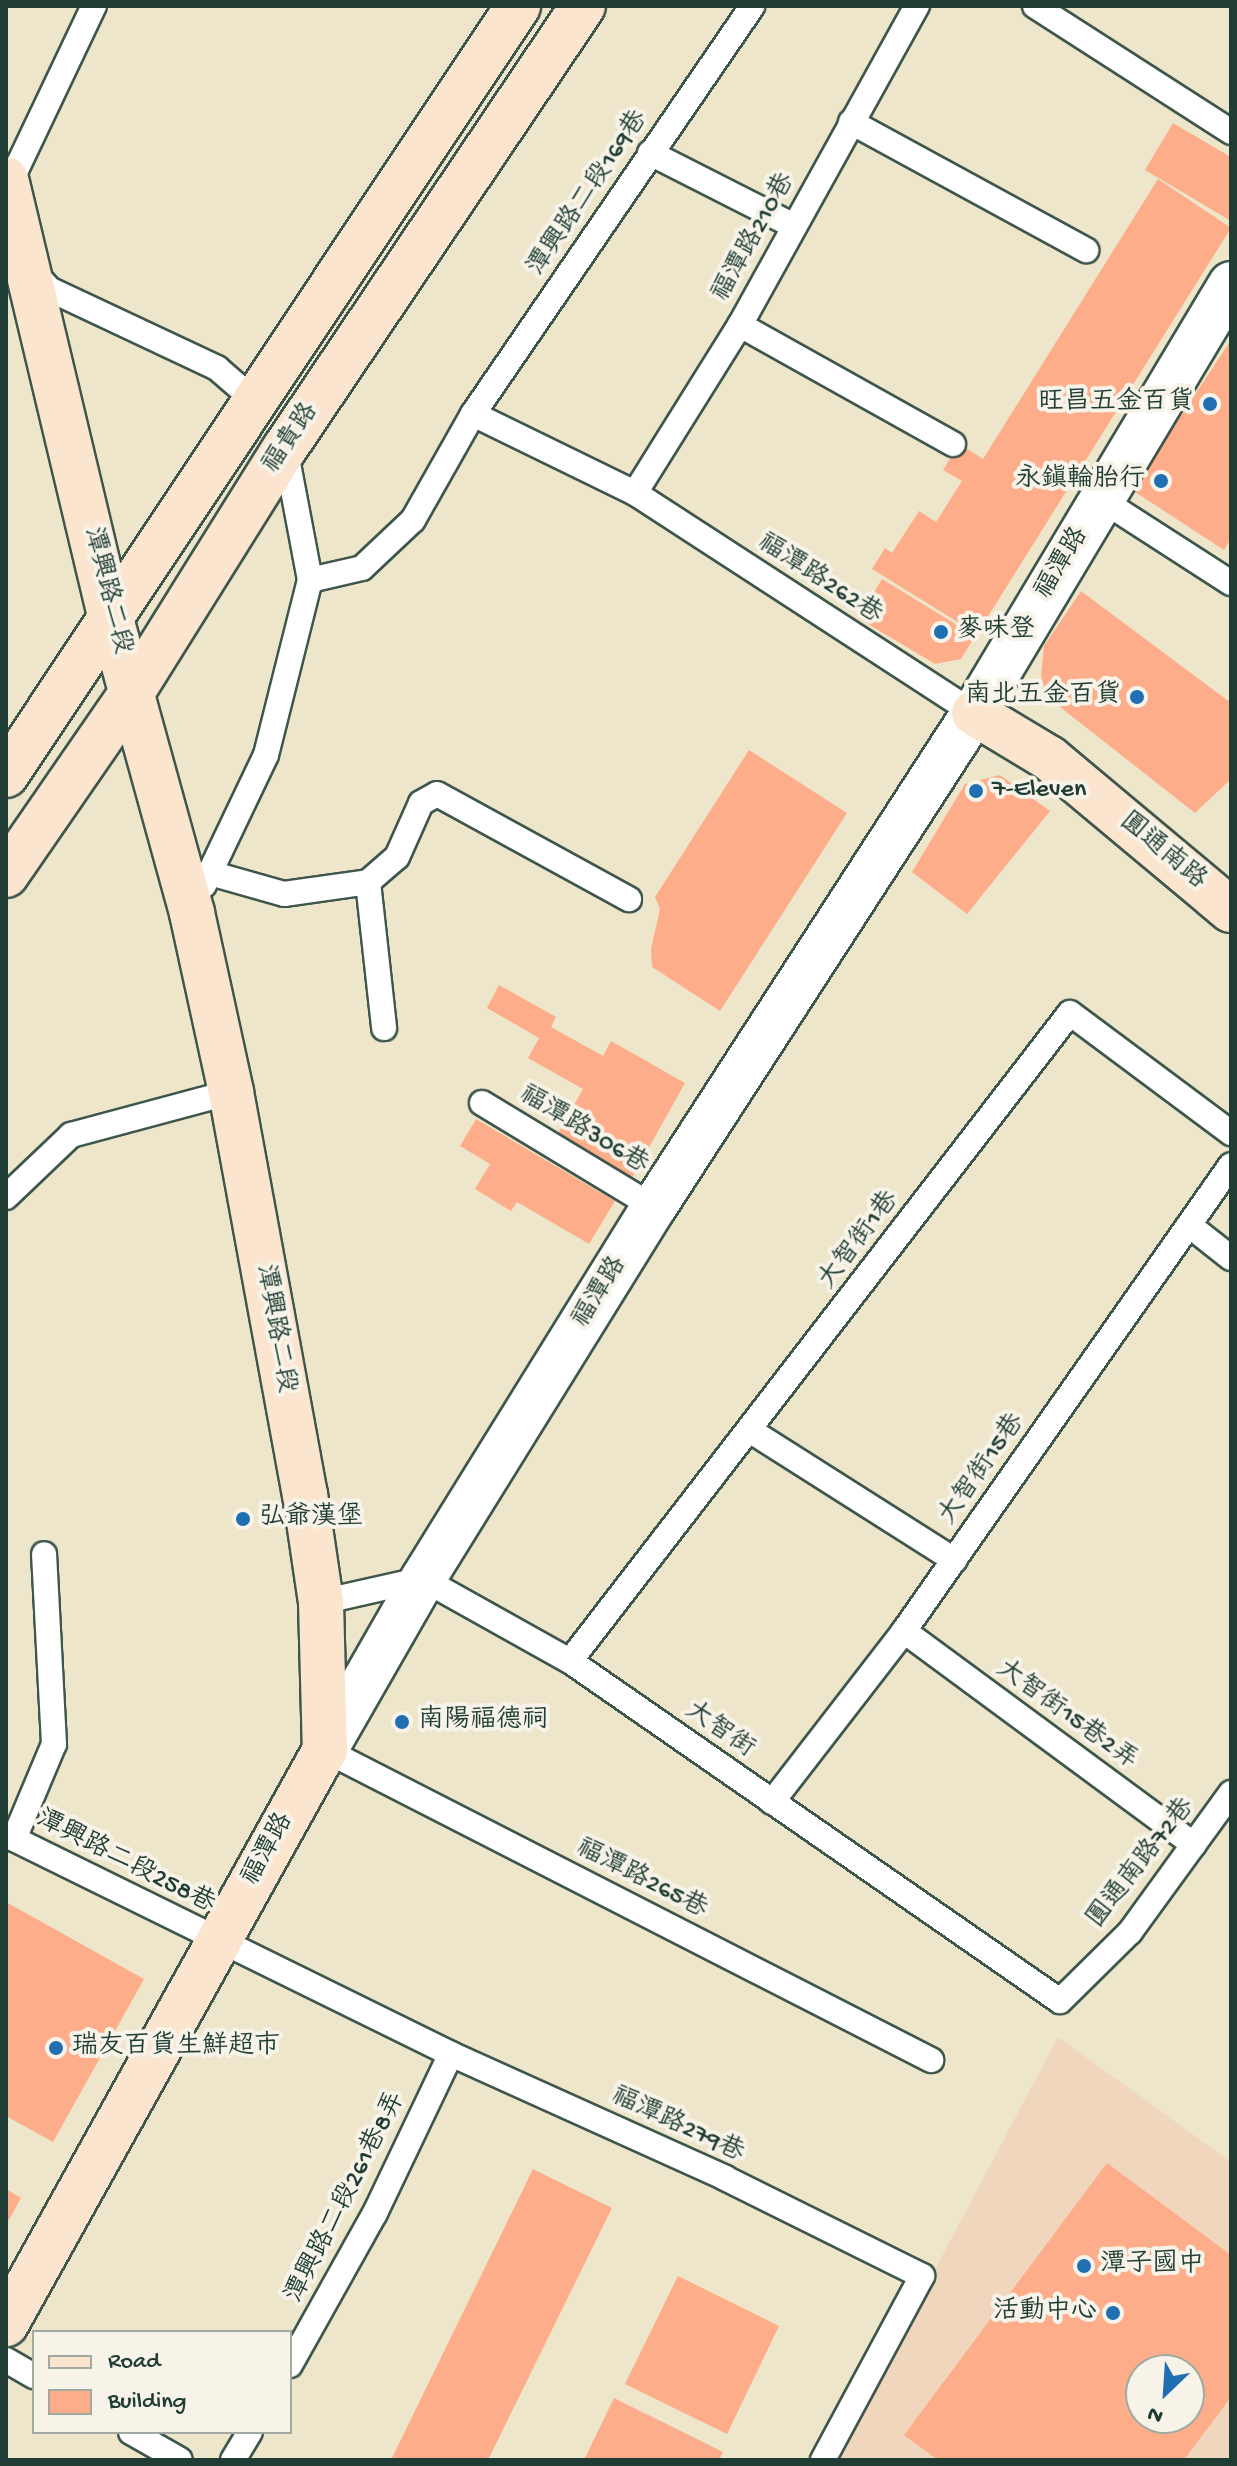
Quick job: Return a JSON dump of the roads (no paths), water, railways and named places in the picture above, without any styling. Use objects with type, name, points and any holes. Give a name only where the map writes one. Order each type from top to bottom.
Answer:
[{"type":"street","name":"福貴路","points":[[6,775],[518,6]]},
{"type":"street","name":"福貴路","points":[[6,875],[133,691],[285,448],[583,6]]},
{"type":"street","name":"潭興路二段","points":[[7,186],[29,267],[110,615],[192,913],[231,1092],[305,1494],[321,1602],[325,1750]]},
{"type":"street","name":"福潭路","points":[[6,2324],[423,1579],[654,1207],[974,713],[1231,284]]},
{"type":"street","name":"圓通南路","points":[[974,713],[1049,758],[1231,910]]},
{"type":"lane","points":[[7,186],[94,6]]},
{"type":"lane","name":"潭興路二段169巷","points":[[310,580],[362,568],[413,520],[473,414],[752,6]]},
{"type":"lane","name":"福潭路210巷","points":[[635,493],[740,325],[917,6]]},
{"type":"lane","points":[[1035,6],[1231,132]]},
{"type":"lane","points":[[851,122],[1086,250]]},
{"type":"lane","points":[[650,153],[794,226]]},
{"type":"lane","points":[[29,267],[49,289],[217,368],[255,401]]},
{"type":"lane","points":[[740,325],[953,444]]},
{"type":"lane","name":"福潭路262巷","points":[[473,414],[635,493],[974,713]]},
{"type":"lane","points":[[192,913],[266,755],[310,580],[285,448]]},
{"type":"lane","points":[[1102,500],[1231,583]]},
{"type":"lane","points":[[210,873],[284,894],[368,882],[397,857],[421,803],[437,794],[629,899]]},
{"type":"lane","points":[[368,882],[384,1028]]},
{"type":"lane","name":"大智街1巷","points":[[570,1661],[751,1431],[1070,1013],[1231,1133]]},
{"type":"lane","points":[[6,1197],[71,1135],[231,1092]]},
{"type":"lane","name":"福潭路306巷","points":[[482,1103],[654,1207]]},
{"type":"lane","name":"大智街15巷","points":[[772,1802],[904,1631],[1231,1165]]},
{"type":"lane","points":[[1189,1225],[1231,1258]]},
{"type":"lane","points":[[751,1431],[954,1560]]},
{"type":"lane","points":[[10,1837],[54,1744],[44,1554]]},
{"type":"lane","points":[[321,1602],[423,1579]]},
{"type":"lane","name":"大智街","points":[[423,1579],[570,1661],[1060,2001]]},
{"type":"lane","name":"大智街15巷2弄","points":[[904,1631],[1194,1845]]},
{"type":"lane","name":"福潭路265巷","points":[[325,1750],[931,2060]]},
{"type":"lane","name":"圓通南路72巷","points":[[1060,2001],[1130,1932],[1231,1793]]},
{"type":"lane","name":"潭興路二段258巷","points":[[10,1837],[218,1942]]},
{"type":"lane","name":"福潭路279巷","points":[[218,1942],[451,2054],[725,2178],[922,2276],[823,2460]]},
{"type":"lane","name":"潭興路二段261巷8弄","points":[[292,2361],[375,2213],[451,2054]]},
{"type":"lane","points":[[6,2360],[32,2375]]},
{"type":"lane","points":[[134,2434],[180,2460]]},
{"type":"lane","points":[[233,2460],[249,2434]]},
{"type":"place","name":"旺昌五金百貨","points":[[1210,404]]},
{"type":"place","name":"永鎮輪胎行","points":[[1161,481]]},
{"type":"place","name":"麥味登","points":[[941,632]]},
{"type":"place","name":"南北五金百貨","points":[[1137,697]]},
{"type":"place","name":"7-Eleven","points":[[976,791]]},
{"type":"place","name":"弘爺漢堡","points":[[243,1519]]},
{"type":"place","name":"南陽福德祠","points":[[402,1722]]},
{"type":"place","name":"瑞友百貨生鮮超市","points":[[56,2048]]},
{"type":"place","name":"潭子國中","points":[[1084,2266]]},
{"type":"place","name":"活動中心","points":[[1113,2313]]}]
